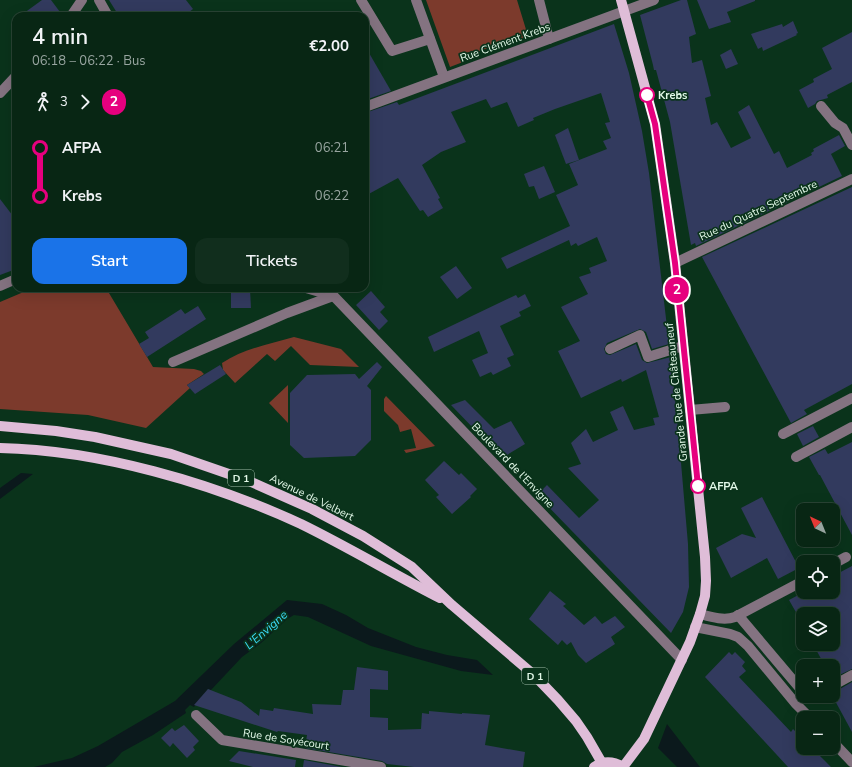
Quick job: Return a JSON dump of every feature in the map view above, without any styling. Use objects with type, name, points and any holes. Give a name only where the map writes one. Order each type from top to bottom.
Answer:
[{"type":"main road","name":"Grande Rue de Châteauneuf","points":[[622,0],[655,124],[675,263],[706,557],[705,596],[700,614],[682,660],[644,739],[623,767]]},
{"type":"main road","name":"Avenue de Velbert","points":[[0,426],[56,431],[95,437],[164,452],[249,481],[312,509],[363,536],[412,567],[523,666],[558,700],[579,726],[598,765]]},
{"type":"main road","name":"Avenue de Velbert","points":[[0,448],[53,452],[130,465],[167,475],[241,499],[300,524],[452,604]]},
{"type":"main road","points":[[598,765],[609,762],[616,763],[623,767]]},
{"type":"street","points":[[74,12],[82,0]]},
{"type":"street","points":[[98,0],[106,12]]},
{"type":"street","points":[[361,0],[368,12]]},
{"type":"street","points":[[416,0],[444,77]]},
{"type":"street","points":[[539,0],[549,39]]},
{"type":"street","name":"Rue Clément Krebs","points":[[369,105],[654,0]]},
{"type":"street","points":[[369,13],[392,51],[430,39]]},
{"type":"street","points":[[0,93],[12,80]]},
{"type":"street","points":[[821,106],[835,123],[843,128],[852,146]]},
{"type":"street","name":"Rue du Quatre Septembre","points":[[675,263],[852,179]]},
{"type":"street","points":[[0,286],[12,281]]},
{"type":"street","points":[[174,362],[287,313],[329,292]]},
{"type":"street","name":"Boulevard de l'Envigne","points":[[329,292],[682,660]]},
{"type":"street","points":[[610,349],[640,335],[648,357],[683,346]]},
{"type":"street","points":[[783,434],[852,398]]},
{"type":"street","points":[[690,410],[724,407]]},
{"type":"street","points":[[796,457],[852,427]]},
{"type":"street","points":[[840,560],[846,557]]},
{"type":"street","points":[[700,614],[730,619],[796,584]]},
{"type":"street","points":[[738,616],[796,684]]},
{"type":"street","points":[[695,627],[738,637],[748,646],[803,711]]},
{"type":"street","points":[[840,682],[852,675]]},
{"type":"street","name":"Rue de Soyécourt","points":[[196,715],[222,740],[381,767]]},
{"type":"street","points":[[840,749],[852,762]]},
{"type":"shaded area","points":[[426,0],[517,0],[528,36],[519,40],[515,38],[466,56],[463,62],[450,67]]},
{"type":"shaded area","points":[[24,292],[108,292],[153,367],[194,369],[201,371],[204,374],[187,385],[190,388],[146,428],[88,415],[0,409],[0,302]]},
{"type":"shaded area","points":[[294,337],[341,349],[359,367],[310,365],[291,346],[275,361],[267,354],[235,383],[223,370],[222,363],[230,358],[256,347]]},
{"type":"shaded area","points":[[288,385],[288,423],[269,403]]},
{"type":"shaded area","points":[[386,396],[435,446],[406,453],[404,450],[416,448],[411,429],[400,432],[398,425],[384,411],[384,399]]},
{"type":"water","points":[[21,473],[33,474],[0,499],[0,488]]},
{"type":"water","name":"L'Envigne","points":[[287,600],[322,604],[346,615],[368,628],[416,647],[447,655],[477,660],[493,675],[461,671],[371,646],[308,617],[294,615],[287,619],[261,643],[242,657],[211,690],[208,689],[194,707],[190,705],[185,710],[186,713],[153,735],[122,752],[112,763],[105,767],[34,767],[72,758],[98,746],[175,701],[234,644]]},
{"type":"water","points":[[667,724],[700,767],[677,767],[658,748]]},
{"type":"building","points":[[42,0],[51,0],[60,12],[26,12]]},
{"type":"building","points":[[109,0],[186,0],[193,9],[189,12],[116,12]]},
{"type":"building","points":[[681,0],[687,0],[696,34],[689,37],[692,63],[702,60],[711,96],[705,98],[711,125],[717,122],[731,148],[751,138],[738,112],[749,105],[774,154],[779,151],[787,168],[812,155],[811,153],[814,151],[813,149],[839,135],[845,146],[831,154],[842,176],[696,246],[695,243],[691,245],[670,122],[656,70],[654,70],[640,15]]},
{"type":"building","points":[[697,0],[755,1],[727,12],[731,22],[709,29]]},
{"type":"building","points":[[793,21],[798,33],[796,34],[797,35],[763,51],[762,47],[758,49],[751,34],[782,24],[783,27]]},
{"type":"building","points":[[614,24],[629,73],[642,131],[649,173],[669,344],[652,349],[646,332],[640,329],[607,343],[604,349],[606,354],[610,355],[636,344],[642,360],[647,363],[671,357],[688,544],[689,587],[683,612],[671,633],[537,495],[547,485],[579,518],[599,500],[568,468],[581,464],[571,443],[586,429],[593,442],[618,430],[610,412],[623,406],[634,430],[655,425],[653,418],[659,417],[646,370],[622,382],[621,379],[581,398],[558,351],[580,341],[561,307],[588,294],[579,277],[591,273],[589,268],[607,261],[597,237],[578,246],[576,243],[571,246],[569,240],[507,269],[501,258],[570,226],[556,195],[578,185],[569,164],[607,149],[603,141],[611,138],[605,123],[610,122],[601,93],[533,118],[534,120],[518,127],[507,102],[491,108],[486,99],[451,112],[466,142],[441,152],[422,165],[440,198],[438,199],[443,208],[428,217],[423,210],[420,211],[398,178],[369,194],[369,112],[397,102],[399,105]]},
{"type":"building","points":[[852,32],[852,82],[827,95],[828,98],[817,101],[808,108],[799,90],[814,82],[813,79],[832,69],[822,48]]},
{"type":"building","points":[[731,49],[738,64],[726,69],[720,55]]},
{"type":"building","points":[[369,53],[391,91],[369,99]]},
{"type":"building","points":[[568,128],[579,160],[566,164],[555,135]]},
{"type":"building","points":[[544,166],[555,192],[539,199],[534,186],[529,187],[524,174]]},
{"type":"building","points":[[852,187],[852,384],[804,410],[807,414],[791,423],[702,257]]},
{"type":"building","points":[[0,199],[12,215],[12,270],[0,275]]},
{"type":"building","points":[[456,266],[472,288],[457,299],[440,277]]},
{"type":"building","points":[[371,291],[385,307],[380,312],[388,321],[379,330],[356,305]]},
{"type":"building","points":[[231,292],[250,292],[251,308],[231,308]]},
{"type":"building","points":[[525,294],[531,306],[519,312],[521,316],[500,326],[514,355],[507,358],[511,366],[493,375],[491,372],[480,377],[472,360],[488,353],[479,331],[434,352],[428,337],[516,295],[518,298]]},
{"type":"building","points":[[198,306],[206,319],[147,357],[139,344],[149,338],[145,332],[181,309],[185,314]]},
{"type":"building","points":[[377,362],[382,367],[367,386],[371,390],[371,440],[355,456],[304,458],[290,445],[290,393],[307,375],[355,374],[359,379]]},
{"type":"building","points":[[220,365],[226,374],[195,394],[187,385]]},
{"type":"building","points":[[465,400],[494,429],[511,421],[525,444],[502,458],[451,405]]},
{"type":"building","points":[[813,426],[819,437],[803,446],[797,434]]},
{"type":"building","points":[[852,442],[852,535],[840,512],[840,503],[835,503],[809,457],[825,449],[828,454]]},
{"type":"building","points":[[444,461],[459,475],[461,473],[477,489],[470,496],[471,497],[452,514],[436,497],[439,495],[425,480]]},
{"type":"building","name":"AFPA","points":[[762,497],[796,562],[796,570],[778,579],[767,558],[731,578],[716,548],[742,534],[756,538],[741,508]]},
{"type":"building","points":[[852,566],[852,669],[840,675],[840,659],[821,659],[817,651],[840,651],[840,607],[796,607],[796,612],[789,600],[796,596],[796,599],[840,599],[840,572]]},
{"type":"building","points":[[550,591],[566,604],[563,606],[584,625],[595,616],[602,624],[615,616],[625,627],[611,637],[615,644],[586,663],[578,655],[571,642],[567,645],[562,640],[558,645],[529,619]]},
{"type":"building","points":[[729,652],[732,655],[735,652],[745,662],[742,666],[746,671],[739,677],[791,732],[793,729],[796,732],[796,755],[819,755],[831,767],[788,767],[705,677]]},
{"type":"building","points":[[357,667],[388,671],[388,690],[370,689],[370,717],[388,718],[388,730],[421,729],[422,713],[429,714],[429,711],[490,715],[485,745],[525,752],[523,767],[414,767],[387,764],[382,761],[305,748],[307,735],[277,732],[194,705],[208,689],[241,702],[259,716],[260,709],[273,711],[274,708],[313,714],[312,704],[341,705],[343,690],[354,690]]},
{"type":"building","points":[[852,682],[852,732],[836,703],[840,703],[840,689]]},
{"type":"building","points":[[184,725],[199,741],[193,747],[195,750],[187,758],[173,743],[170,747],[161,738],[172,728],[175,731]]},
{"type":"building","points":[[239,751],[296,760],[295,767],[253,767],[229,761]]},
{"type":"building","points":[[304,760],[342,767],[303,767]]},
{"type":"bus line","name":"2","points":[[647,95],[655,124],[675,263],[698,486]]},
{"type":"place","name":"Krebs","points":[[647,95]]},
{"type":"place","name":"AFPA","points":[[698,486]]}]
